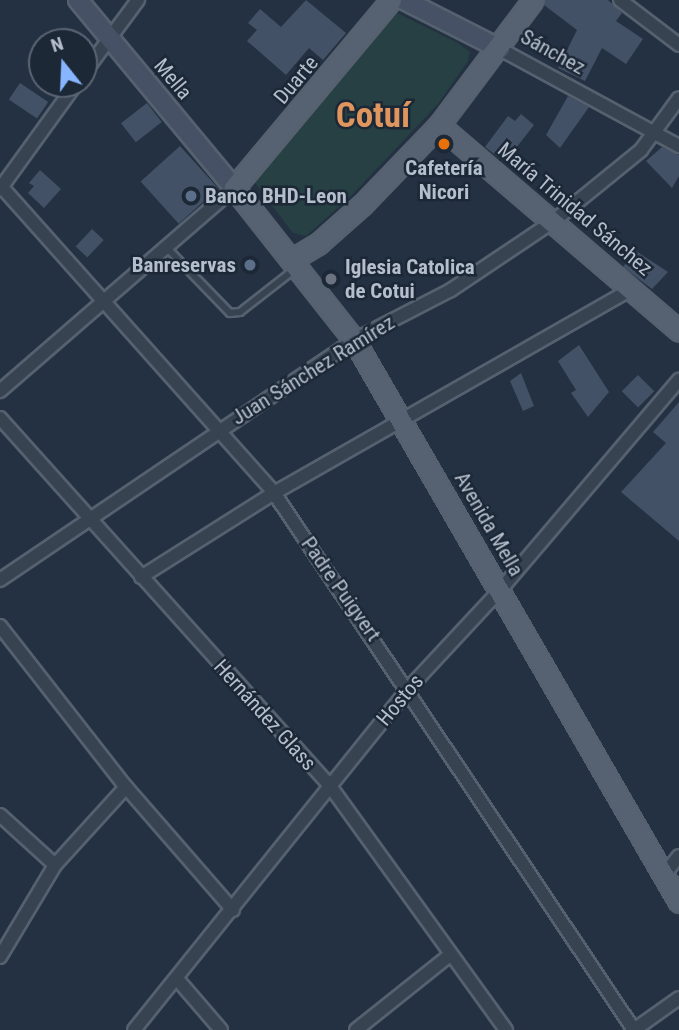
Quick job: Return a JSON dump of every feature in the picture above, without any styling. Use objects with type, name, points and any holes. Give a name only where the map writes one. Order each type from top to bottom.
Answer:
[{"type":"main road","name":"Mella","points":[[78,0],[234,188]]},
{"type":"main road","name":"Duarte","points":[[234,188],[391,0]]},
{"type":"main road","name":"Sánchez","points":[[404,0],[500,49]]},
{"type":"main road","points":[[294,264],[362,205],[439,125],[500,49],[533,0]]},
{"type":"main road","name":"María Trinidad Sánchez","points":[[439,125],[555,220],[679,331]]},
{"type":"main road","name":"Avenida Mella","points":[[234,188],[354,340],[501,589],[679,902]]},
{"type":"street","points":[[98,53],[138,0]]},
{"type":"street","points":[[620,0],[679,45]]},
{"type":"street","name":"Sánchez","points":[[500,49],[679,146]]},
{"type":"street","points":[[1,187],[66,98]]},
{"type":"street","name":"Juan Sánchez Ramírez","points":[[0,580],[217,430],[354,340],[451,290],[555,220],[641,150],[679,98]]},
{"type":"street","name":"Padre Puigvert","points":[[1,187],[105,299],[274,493],[409,688],[634,1030]]},
{"type":"street","points":[[0,391],[234,188]]},
{"type":"street","points":[[141,577],[274,493],[633,288]]},
{"type":"street","name":"Hostos","points":[[134,1030],[178,980],[409,688],[501,589],[679,380]]},
{"type":"street","name":"Hernández Glass","points":[[0,418],[330,786],[506,1030]]},
{"type":"street","points":[[0,626],[126,787],[233,910]]},
{"type":"street","points":[[0,957],[4,942],[55,865],[126,787]]},
{"type":"street","points":[[0,814],[55,865]]},
{"type":"street","points":[[664,875],[679,856]]},
{"type":"street","points":[[356,1030],[450,955]]},
{"type":"street","points":[[178,980],[221,1030]]},
{"type":"street","points":[[634,1030],[679,998]]},
{"type":"lane","points":[[166,247],[230,313],[240,312],[294,264]]},
{"type":"green space","points":[[397,13],[458,43],[470,52],[468,61],[438,104],[351,196],[306,236],[293,233],[252,179]]},
{"type":"building","points":[[306,0],[346,33],[323,60],[309,48],[286,75],[247,41],[257,30],[248,23],[260,9],[281,27]]},
{"type":"building","points":[[545,0],[608,0],[622,13],[616,21],[643,39],[626,64],[602,48],[585,81],[558,68],[577,30],[544,5]]},
{"type":"building","points":[[20,83],[28,88],[28,98],[42,98],[48,102],[37,119],[9,100]]},
{"type":"building","points":[[568,96],[589,107],[560,148],[546,135]]},
{"type":"building","points":[[147,103],[162,122],[136,142],[121,123]]},
{"type":"building","points":[[521,114],[534,125],[505,162],[485,147],[508,116],[515,121]]},
{"type":"building","points":[[180,146],[218,188],[179,224],[141,181]]},
{"type":"building","points":[[662,147],[679,155],[679,176],[672,188],[646,161]]},
{"type":"building","points":[[40,170],[61,189],[44,208],[28,193],[34,186],[29,183]]},
{"type":"building","points":[[92,229],[104,240],[87,257],[76,247]]},
{"type":"building","points":[[636,251],[668,272],[652,289],[623,267]]},
{"type":"building","points":[[579,345],[609,392],[588,417],[571,393],[576,390],[558,361]]},
{"type":"building","points":[[521,373],[534,406],[523,411],[510,381]]},
{"type":"building","points":[[638,375],[654,391],[638,408],[622,391]]},
{"type":"building","points":[[679,402],[679,541],[621,492],[666,443],[653,432]]},
{"type":"place","name":"Cafetería Nicori","points":[[444,144]]},
{"type":"place","name":"Banco BHD-Leon","points":[[191,196]]},
{"type":"place","name":"Banreservas","points":[[250,265]]},
{"type":"place","name":"Iglesia Catolica de Cotui","points":[[331,279]]},
{"type":"district","name":"Cotuí","points":[[373,116]]}]
